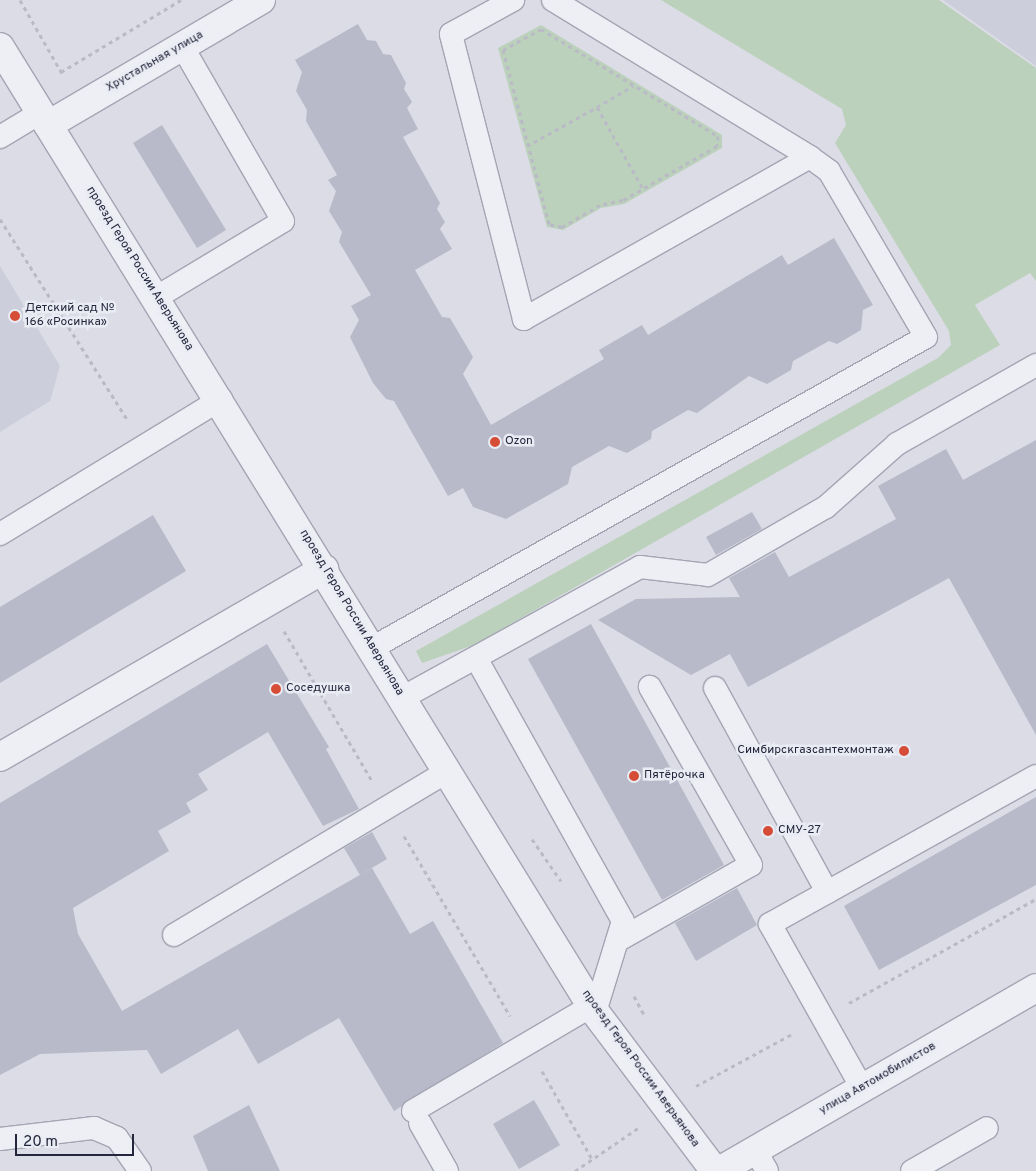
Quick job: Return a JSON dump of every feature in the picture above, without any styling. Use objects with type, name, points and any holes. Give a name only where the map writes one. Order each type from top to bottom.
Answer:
[{"type":"street","name":"Хрустальная улица","points":[[44,119],[182,46],[261,0]]},
{"type":"street","name":"проезд Героя России Аверьянова","points":[[0,47],[221,399],[593,1009],[715,1171]]},
{"type":"street","points":[[0,757],[324,569]]},
{"type":"street","name":"улица Автомобилистов","points":[[719,1171],[761,1161],[862,1088],[1036,988]]},
{"type":"lane","points":[[513,0],[451,34],[524,319],[810,156]]},
{"type":"lane","points":[[372,648],[926,337],[829,171],[810,156],[553,0]]},
{"type":"lane","points":[[157,297],[283,221],[182,46]]},
{"type":"lane","points":[[0,138],[44,119]]},
{"type":"lane","points":[[402,698],[640,567],[708,575],[826,507],[897,444],[1036,365]]},
{"type":"lane","points":[[0,534],[221,399]]},
{"type":"lane","points":[[447,1171],[417,1117],[527,1043],[593,1009],[623,921],[476,658]]},
{"type":"lane","points":[[617,941],[751,866],[650,687]]},
{"type":"lane","points":[[715,688],[827,892]]},
{"type":"lane","points":[[174,935],[448,771]]},
{"type":"lane","points":[[862,1088],[770,924],[1036,776]]},
{"type":"lane","points":[[0,1139],[94,1128],[117,1138],[140,1171]]},
{"type":"lane","points":[[912,1171],[986,1128]]},
{"type":"path","points":[[62,72],[181,0]]},
{"type":"path","points":[[541,29],[634,86],[718,136],[718,146],[643,189],[556,228],[546,218],[503,50],[541,29]]},
{"type":"path","points":[[527,146],[634,86]]},
{"type":"path","points":[[597,107],[643,189]]},
{"type":"path","points":[[0,220],[144,447]]},
{"type":"path","points":[[267,602],[527,1043],[592,1159]]},
{"type":"shaded area","points":[[943,0],[1036,0],[1036,66]]},
{"type":"shaded area","name":"Детский сад № 166 «Росинка»","points":[[0,266],[60,366],[50,401],[0,432]]},
{"type":"green space","points":[[661,0],[939,0],[1036,68],[1036,281],[1030,273],[975,305],[1000,345],[474,645],[422,663],[416,651],[938,358],[951,345],[949,331],[835,143],[846,125],[842,109]]},
{"type":"green space","points":[[541,25],[722,135],[722,148],[624,204],[601,208],[563,230],[547,227],[498,48]]},
{"type":"building","points":[[358,24],[367,40],[376,41],[383,54],[391,55],[406,83],[404,89],[412,102],[407,108],[418,129],[403,137],[440,203],[437,209],[445,222],[440,229],[452,249],[415,270],[442,317],[450,318],[473,357],[463,374],[491,425],[604,359],[599,350],[642,325],[648,335],[782,255],[788,265],[834,238],[873,305],[863,310],[861,330],[837,344],[829,341],[793,361],[791,370],[767,384],[749,376],[697,413],[688,410],[652,431],[651,439],[627,453],[609,446],[572,467],[568,484],[506,519],[473,507],[463,488],[448,496],[394,401],[386,399],[373,383],[350,337],[359,320],[351,306],[371,295],[339,242],[342,232],[329,211],[336,191],[328,180],[337,175],[306,121],[307,110],[296,91],[302,72],[295,60]]},
{"type":"building","points":[[162,125],[226,230],[197,248],[133,143]]},
{"type":"building","points":[[1036,440],[1036,735],[949,578],[748,687],[730,654],[691,675],[598,620],[636,599],[740,597],[729,578],[775,552],[789,577],[896,519],[878,486],[946,449],[963,480]]},
{"type":"building","points":[[752,512],[762,529],[716,555],[706,537]]},
{"type":"building","points":[[153,515],[186,571],[0,683],[0,607]]},
{"type":"building","name":"Пятёрочка","points":[[591,624],[724,865],[662,900],[528,659]]},
{"type":"building","points":[[267,644],[329,747],[326,749],[359,809],[323,826],[268,732],[198,774],[208,790],[186,803],[191,812],[158,831],[169,851],[73,908],[78,934],[122,1011],[372,868],[410,934],[433,921],[503,1043],[394,1111],[339,1018],[258,1064],[238,1029],[161,1074],[147,1050],[40,1054],[0,1075],[0,803]]},
{"type":"building","points":[[1036,797],[1036,885],[879,970],[844,906]]},
{"type":"building","points":[[372,832],[387,859],[360,875],[344,848]]},
{"type":"building","points":[[737,888],[757,925],[696,961],[675,923]]},
{"type":"building","points":[[534,1100],[560,1145],[519,1169],[493,1124]]},
{"type":"building","points":[[249,1105],[280,1171],[208,1171],[193,1136]]},
{"type":"place","name":"Детский сад № 166 «Росинка»","points":[[15,316]]},
{"type":"place","name":"Ozon","points":[[495,442]]},
{"type":"place","name":"Соседушка","points":[[276,689]]},
{"type":"place","name":"Симбирскгазсантехмонтаж","points":[[904,751]]},
{"type":"place","name":"Пятёрочка","points":[[634,776]]},
{"type":"place","name":"СМУ-27","points":[[768,831]]}]
